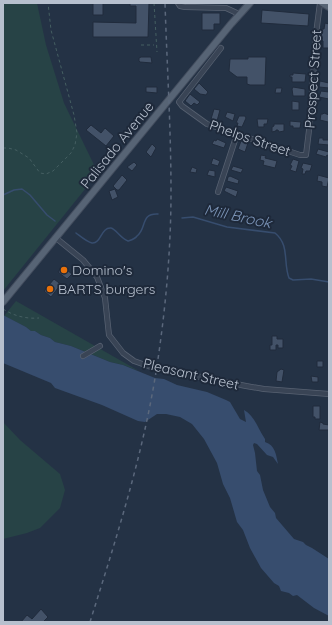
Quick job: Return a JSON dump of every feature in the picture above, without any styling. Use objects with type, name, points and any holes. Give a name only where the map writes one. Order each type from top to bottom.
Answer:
[{"type":"main road","name":"Palisado Avenue","points":[[3,302],[239,14],[250,3]]},
{"type":"main road","points":[[321,3],[329,7]]},
{"type":"street","points":[[178,3],[180,6],[185,7],[226,8],[239,14]]},
{"type":"street","name":"Prospect Street","points":[[306,155],[310,122],[317,15],[321,3]]},
{"type":"street","name":"Phelps Street","points":[[221,48],[179,102],[182,106],[207,124],[300,155],[306,155]]},
{"type":"street","points":[[218,192],[237,134]]},
{"type":"street","name":"Pleasant Street","points":[[56,238],[83,260],[97,277],[104,298],[109,335],[123,353],[134,361],[151,367],[246,386],[264,389],[329,394]]},
{"type":"street","points":[[83,356],[100,346]]},
{"type":"path","points":[[3,148],[16,150],[28,158],[36,169],[43,174],[51,172],[71,153],[75,145],[77,137],[74,115],[51,30],[48,3]]},
{"type":"path","points":[[154,3],[155,45],[157,52]]},
{"type":"path","points":[[141,45],[155,45]]},
{"type":"path","points":[[3,309],[29,319],[39,318]]},
{"type":"green space","points":[[3,3],[37,3],[46,45],[64,103],[98,173],[3,291]]},
{"type":"green space","points":[[16,301],[139,371],[110,362],[71,346],[55,342],[50,338],[35,331],[31,331],[4,316]]},
{"type":"green space","points":[[3,422],[20,440],[60,474],[65,490],[60,508],[40,528],[3,539]]},
{"type":"water","points":[[3,315],[31,331],[35,331],[55,342],[71,346],[155,378],[164,379],[177,385],[207,392],[226,400],[230,402],[240,419],[246,422],[244,410],[248,413],[256,423],[265,439],[265,442],[271,445],[276,453],[278,464],[273,457],[267,455],[257,444],[254,443],[253,445],[257,471],[260,475],[263,490],[276,518],[294,539],[303,542],[329,559],[329,616],[314,608],[297,595],[293,596],[289,593],[281,591],[279,586],[274,583],[261,568],[250,548],[243,530],[237,522],[217,463],[204,439],[192,424],[180,417],[166,414],[157,414],[145,422],[138,421],[102,405],[55,388],[51,383],[3,363]]},
{"type":"building","points":[[93,3],[103,3],[103,15],[93,15]]},
{"type":"building","points":[[130,3],[149,3],[148,37],[93,37],[93,22],[136,23],[136,6],[130,6]]},
{"type":"building","points":[[262,10],[309,14],[308,26],[261,23]]},
{"type":"building","points":[[202,13],[220,13],[220,24],[214,24],[214,30],[202,30]]},
{"type":"building","points":[[325,23],[329,24],[329,48],[323,48],[323,41],[321,40],[322,29],[324,29]]},
{"type":"building","points":[[151,57],[152,63],[140,62],[139,58]]},
{"type":"building","points":[[248,57],[266,57],[265,85],[247,84],[247,77],[237,77],[229,71],[230,59],[248,59]]},
{"type":"building","points":[[293,73],[306,74],[305,82],[292,82],[292,77],[290,77],[290,75],[293,75]]},
{"type":"building","points":[[320,81],[329,83],[329,88],[319,87]]},
{"type":"building","points":[[199,83],[208,92],[206,95],[200,94],[194,89]]},
{"type":"building","points":[[146,87],[157,87],[157,93],[146,92]]},
{"type":"building","points":[[293,87],[305,89],[305,96],[293,96]]},
{"type":"building","points":[[276,88],[282,88],[281,93],[275,93]]},
{"type":"building","points":[[321,91],[329,92],[329,99],[319,97]]},
{"type":"building","points":[[190,94],[200,102],[197,105],[194,103],[191,106],[185,101]]},
{"type":"building","points":[[292,101],[299,102],[299,110],[292,110]]},
{"type":"building","points":[[214,109],[220,110],[217,121],[211,119]]},
{"type":"building","points":[[227,112],[235,114],[233,121],[225,117]]},
{"type":"building","points":[[324,113],[329,115],[328,122],[320,120],[321,114]]},
{"type":"building","points":[[239,116],[245,116],[246,118],[242,127],[237,126],[238,123],[236,123]]},
{"type":"building","points":[[257,119],[268,119],[267,124],[264,124],[264,127],[258,127]]},
{"type":"building","points":[[290,121],[301,122],[300,128],[293,128],[293,126],[290,126]]},
{"type":"building","points":[[274,124],[284,124],[284,131],[279,132],[276,130],[272,132],[272,127]]},
{"type":"building","points":[[91,125],[101,133],[105,128],[114,136],[106,146],[86,130]]},
{"type":"building","points":[[319,138],[329,140],[329,145],[318,144]]},
{"type":"building","points":[[217,139],[226,143],[224,148],[212,144],[214,140],[216,141]]},
{"type":"building","points":[[241,141],[248,143],[245,152],[238,149]]},
{"type":"building","points":[[152,144],[156,148],[151,157],[146,152]]},
{"type":"building","points":[[318,149],[329,152],[329,156],[327,155],[326,157],[316,154]]},
{"type":"building","points":[[261,155],[266,156],[265,158],[277,161],[275,168],[263,165],[264,161],[260,160]]},
{"type":"building","points":[[213,158],[220,161],[218,166],[211,164]]},
{"type":"building","points":[[293,159],[299,161],[296,172],[290,170],[292,166],[290,165]]},
{"type":"building","points":[[134,162],[137,165],[132,171],[127,167]]},
{"type":"building","points":[[303,163],[312,165],[310,171],[306,171],[305,174],[302,174],[303,169],[301,168]]},
{"type":"building","points":[[233,166],[243,169],[241,173],[231,170]]},
{"type":"building","points":[[192,167],[197,169],[196,173],[190,172]]},
{"type":"building","points":[[209,170],[215,171],[215,177],[207,175]]},
{"type":"building","points":[[122,175],[127,180],[119,190],[117,190],[113,186]]},
{"type":"building","points":[[318,175],[329,178],[327,187],[322,186],[322,182],[317,181]]},
{"type":"building","points":[[230,176],[239,180],[238,184],[227,181],[228,177]]},
{"type":"building","points":[[226,187],[238,191],[236,197],[224,191]]},
{"type":"building","points":[[115,189],[118,197],[112,200],[109,191]]},
{"type":"building","points":[[62,266],[72,274],[67,279],[58,272]]},
{"type":"building","points":[[54,279],[63,286],[60,290],[58,288],[51,297],[44,291]]},
{"type":"building","points":[[272,336],[277,336],[277,339],[283,339],[283,348],[278,348],[278,345],[276,345],[276,350],[270,350],[270,345],[272,345]]},
{"type":"building","points":[[317,361],[323,361],[323,367],[317,367]]},
{"type":"building","points":[[281,369],[284,370],[282,382],[276,381],[277,372]]},
{"type":"building","points":[[311,376],[318,377],[318,382],[312,382]]},
{"type":"building","points":[[313,406],[320,406],[320,419],[315,419],[315,417],[313,417]]},
{"type":"building","points":[[320,422],[329,425],[329,430],[319,430]]},
{"type":"building","points":[[41,609],[48,617],[43,622],[21,622],[27,615],[32,619]]},
{"type":"waterway","name":"Mill Brook","points":[[3,195],[14,190],[22,189],[30,195],[47,215],[55,221]]},
{"type":"waterway","name":"Mill Brook","points":[[76,233],[84,239],[95,243],[105,230],[111,228],[128,241],[135,238],[140,233],[146,219],[149,216],[152,214],[158,214]]},
{"type":"waterway","name":"Mill Brook","points":[[182,218],[193,217],[227,227],[275,233],[283,243],[289,278],[293,280],[311,279],[329,282]]},
{"type":"railway","points":[[90,622],[120,525],[146,426],[158,359],[163,318],[168,276],[171,213],[170,121],[165,3]]},
{"type":"place","name":"Domino's","points":[[64,270]]},
{"type":"place","name":"BARTS burgers","points":[[50,289]]}]
